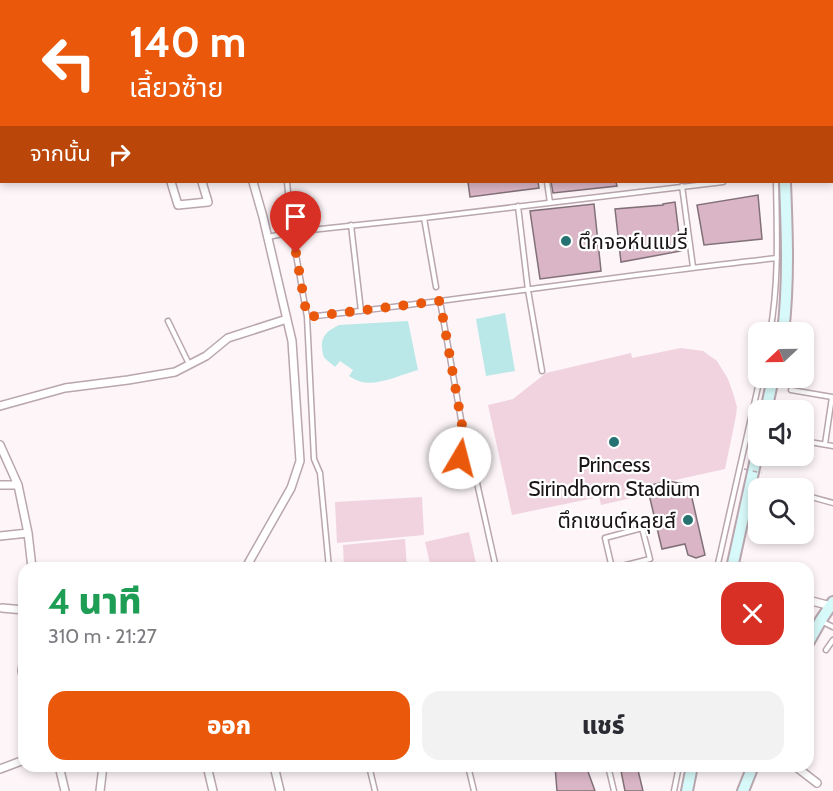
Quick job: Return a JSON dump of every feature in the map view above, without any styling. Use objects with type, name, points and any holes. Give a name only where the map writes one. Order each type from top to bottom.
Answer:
[{"type":"main road","points":[[784,322],[788,253],[785,183]]},
{"type":"main road","points":[[733,562],[755,466]]},
{"type":"main road","points":[[814,632],[832,604]]},
{"type":"main road","points":[[687,791],[691,772]]},
{"type":"main road","points":[[743,791],[751,772]]},
{"type":"street","points":[[171,183],[178,205],[208,202],[202,183]]},
{"type":"street","points":[[249,562],[291,488],[300,461],[292,341],[253,183]]},
{"type":"street","points":[[0,406],[65,388],[175,372],[206,356],[228,338],[287,319]]},
{"type":"street","points":[[0,445],[18,485],[31,562]]},
{"type":"street","points":[[0,485],[18,485]]},
{"type":"street","points":[[0,536],[28,533]]},
{"type":"street","points":[[814,601],[832,604]]},
{"type":"street","points":[[2,608],[18,609]]},
{"type":"street","points":[[0,769],[18,762]]},
{"type":"street","points":[[60,772],[65,791]]},
{"type":"street","points":[[100,791],[102,772]]},
{"type":"street","points":[[208,772],[213,791]]},
{"type":"street","points":[[275,772],[280,791]]},
{"type":"street","points":[[803,772],[817,783]]},
{"type":"lane","points":[[288,183],[292,232],[307,317],[314,459],[320,473],[328,562]]},
{"type":"lane","points":[[547,183],[550,203]]},
{"type":"lane","points":[[268,237],[292,232],[709,183]]},
{"type":"lane","points":[[772,322],[777,258],[776,183]]},
{"type":"lane","points":[[681,185],[693,267]]},
{"type":"lane","points":[[518,206],[528,290],[542,371]]},
{"type":"lane","points":[[424,218],[436,287]]},
{"type":"lane","points":[[351,225],[361,311]]},
{"type":"lane","points":[[307,317],[777,258]]},
{"type":"lane","points":[[440,301],[465,442]]},
{"type":"lane","points":[[168,321],[189,365]]},
{"type":"lane","points":[[718,562],[758,388]]},
{"type":"lane","points":[[791,390],[833,397],[825,444]]},
{"type":"lane","points":[[473,441],[482,449],[480,461],[473,465],[462,462],[459,455],[460,447],[465,442],[473,441]]},
{"type":"lane","points":[[814,442],[833,446]]},
{"type":"lane","points":[[473,465],[495,562]]},
{"type":"lane","points":[[814,498],[833,503]]},
{"type":"lane","points":[[611,562],[605,538],[642,528],[650,559],[638,562]]},
{"type":"lane","points":[[821,620],[833,627]]},
{"type":"lane","points":[[826,650],[833,640]]},
{"type":"lane","points":[[370,772],[375,791]]},
{"type":"lane","points":[[469,772],[474,791]]},
{"type":"lane","points":[[609,772],[614,791]]},
{"type":"lane","points":[[674,791],[678,772]]},
{"type":"path","points":[[744,469],[762,473]]},
{"type":"shaded area","name":"Princess Sirindhorn Stadium","points":[[681,348],[703,351],[717,361],[728,379],[737,407],[725,469],[648,486],[649,494],[601,505],[599,497],[512,515],[488,405],[513,399],[546,373],[631,353],[632,358]]},
{"type":"shaded area","points":[[422,497],[424,535],[337,543],[335,502]]},
{"type":"shaded area","points":[[469,532],[476,562],[430,562],[425,542]]},
{"type":"shaded area","points":[[405,539],[407,562],[344,562],[343,545]]},
{"type":"water","points":[[505,313],[515,371],[486,376],[476,319]]},
{"type":"water","points":[[408,321],[418,370],[368,383],[349,376],[353,370],[340,361],[335,367],[324,357],[322,343],[324,336],[339,325]]},
{"type":"building","points":[[468,183],[538,183],[539,188],[470,197]]},
{"type":"building","points":[[551,183],[616,183],[617,186],[553,193]]},
{"type":"building","points":[[758,195],[762,239],[704,245],[697,205]]},
{"type":"building","points":[[675,202],[681,251],[621,262],[615,209]]},
{"type":"building","name":"ตึกจอห์นแมรี่","points":[[594,204],[601,271],[540,279],[530,211]]},
{"type":"building","points":[[668,481],[689,485],[705,555],[696,558],[688,555],[685,544],[662,549],[647,486]]},
{"type":"building","points":[[555,772],[588,772],[595,791],[557,791]]},
{"type":"building","points":[[621,772],[638,772],[643,791],[625,791]]},
{"type":"place","name":"ตึกจอห์นแมรี่","points":[[566,241]]},
{"type":"place","name":"Princess Sirindhorn Stadium","points":[[614,442]]},
{"type":"place","name":"ตึกเซนต์หลุยส์","points":[[688,520]]},
{"type":"route","points":[[296,253],[307,317],[440,301],[465,442],[460,447],[460,458]]}]
